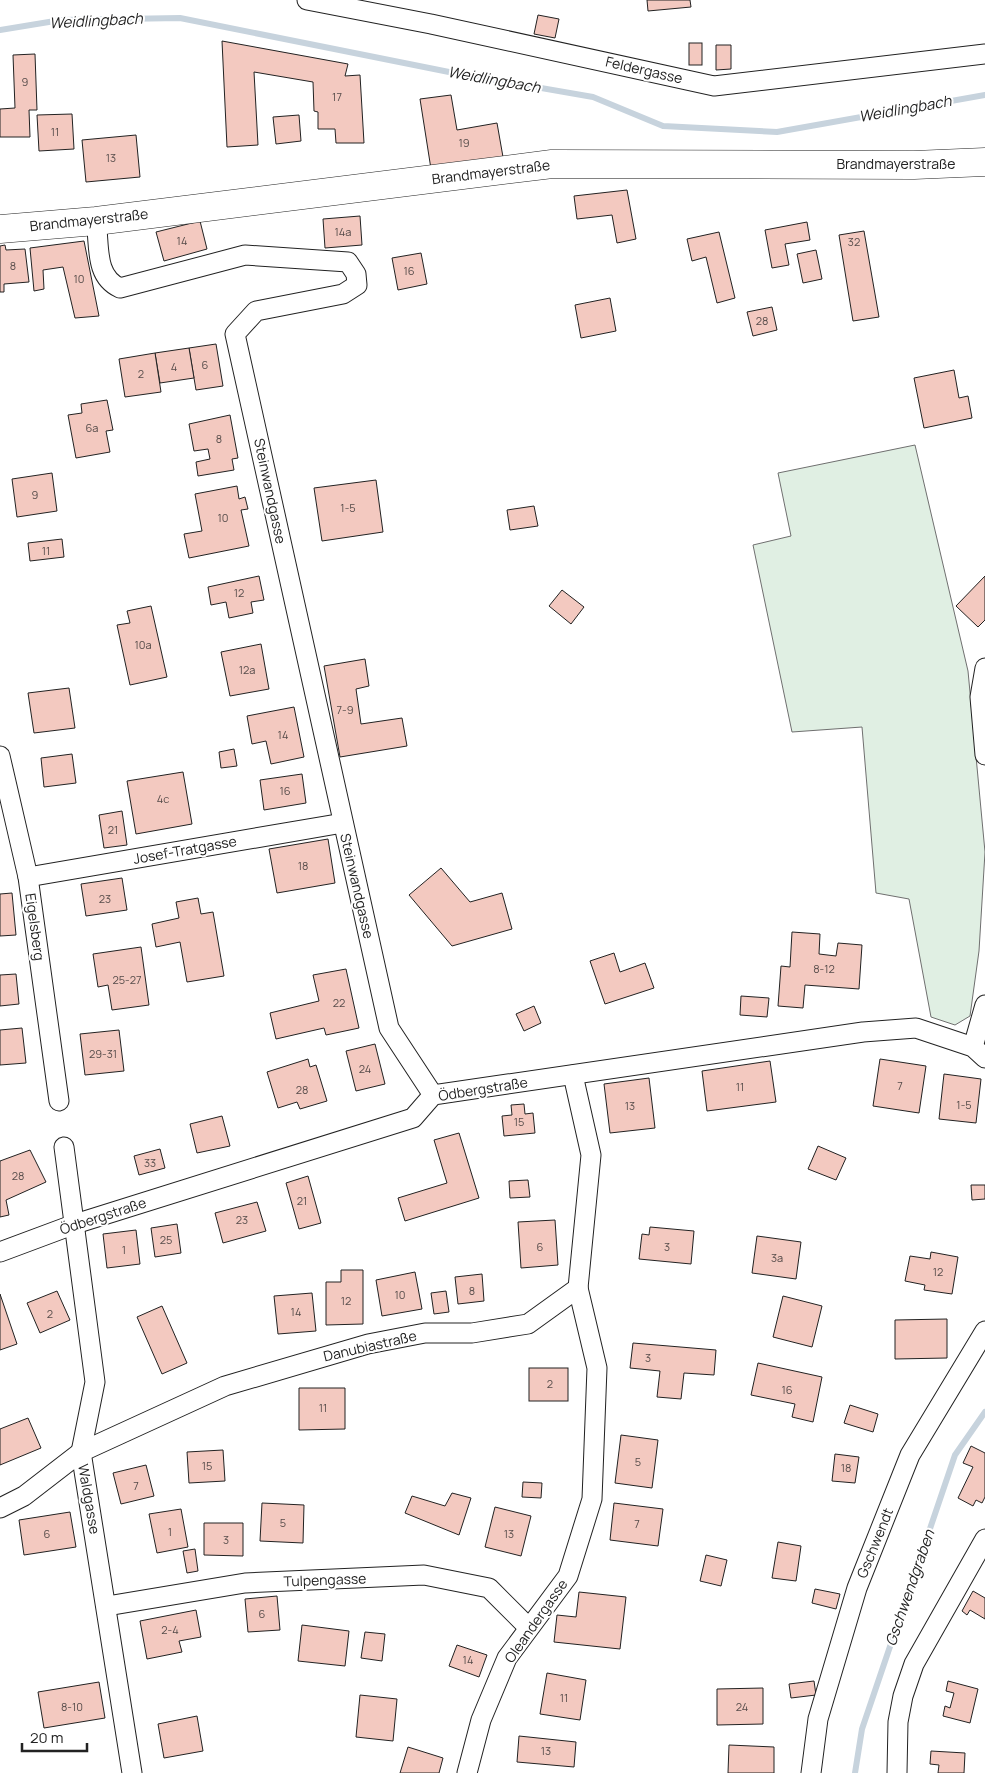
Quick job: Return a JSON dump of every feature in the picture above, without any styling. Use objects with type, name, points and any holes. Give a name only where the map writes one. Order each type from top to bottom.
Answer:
[{"type":"main road","name":"Brandmayerstraße","points":[[0,228],[96,221],[552,164],[914,164],[985,162]]},
{"type":"street","name":"Feldergasse","points":[[307,0],[440,26],[714,86],[985,54]]},
{"type":"street","name":"Steinwandgasse","points":[[96,221],[102,270],[112,284],[120,288],[244,255],[348,262],[356,274],[356,286],[343,294],[256,311],[235,334],[389,1028],[433,1095]]},
{"type":"street","points":[[985,668],[980,697],[985,755]]},
{"type":"street","name":"Eigelsberg","points":[[0,756],[28,877],[59,1101]]},
{"type":"street","name":"Josef-Tratgasse","points":[[28,877],[343,823]]},
{"type":"street","points":[[979,1052],[985,1005]]},
{"type":"street","name":"Ödbergstraße","points":[[0,1252],[75,1224],[413,1118],[433,1095],[863,1032],[907,1028],[916,1028],[979,1052]]},
{"type":"street","points":[[572,1075],[591,1155],[578,1288]]},
{"type":"street","points":[[64,1147],[75,1224]]},
{"type":"street","name":"Waldgasse","points":[[75,1224],[95,1382],[81,1452],[107,1606],[132,1773]]},
{"type":"street","name":"Danubiastraße","points":[[0,1508],[24,1496],[81,1452],[225,1386],[368,1344],[425,1333],[472,1333],[528,1324],[578,1288]]},
{"type":"street","name":"Oleandergasse","points":[[467,1773],[481,1720],[508,1658],[528,1627],[568,1576],[592,1499],[597,1368],[578,1288]]},
{"type":"street","name":"Gschwendt","points":[[811,1773],[818,1719],[860,1579],[910,1455],[985,1332]]},
{"type":"street","points":[[897,1773],[898,1722],[903,1696],[914,1664],[985,1539]]},
{"type":"street","name":"Tulpengasse","points":[[107,1606],[245,1583],[424,1575],[489,1588],[528,1627]]},
{"type":"green space","points":[[915,445],[968,671],[985,852],[979,951],[970,1016],[955,1025],[931,1017],[909,899],[876,893],[862,727],[792,732],[753,545],[791,536],[778,473]]},
{"type":"building","points":[[647,0],[690,0],[691,7],[648,11]]},
{"type":"building","points":[[538,15],[559,19],[555,38],[534,34]]},
{"type":"building","points":[[222,41],[348,64],[345,76],[360,75],[364,143],[336,143],[335,129],[318,129],[318,112],[314,111],[313,82],[254,72],[258,145],[227,147]]},
{"type":"building","points":[[689,43],[702,43],[702,65],[689,65]]},
{"type":"building","points":[[716,45],[731,45],[731,69],[716,70]]},
{"type":"building","points":[[35,54],[37,110],[29,110],[30,137],[0,137],[0,109],[15,108],[13,55]]},
{"type":"building","points":[[451,95],[457,130],[497,123],[503,157],[431,169],[420,99]]},
{"type":"building","points":[[72,114],[74,149],[39,151],[37,115]]},
{"type":"building","points":[[299,115],[301,141],[276,144],[273,117]]},
{"type":"building","points":[[136,135],[140,177],[86,182],[82,140]]},
{"type":"building","points":[[627,190],[636,239],[617,243],[612,215],[577,219],[574,196]]},
{"type":"building","points":[[360,216],[362,245],[325,248],[323,219]]},
{"type":"building","points":[[200,221],[207,249],[164,261],[156,232]]},
{"type":"building","points":[[807,222],[810,240],[785,244],[789,265],[772,268],[765,230]]},
{"type":"building","points":[[864,231],[879,317],[853,321],[839,235]]},
{"type":"building","points":[[719,232],[735,298],[717,303],[706,257],[692,261],[687,239]]},
{"type":"building","points":[[84,241],[99,316],[75,318],[63,267],[43,270],[44,289],[34,291],[30,248]]},
{"type":"building","points":[[5,245],[6,250],[25,249],[29,282],[4,284],[4,292],[0,292],[0,246]]},
{"type":"building","points":[[816,250],[822,279],[803,283],[797,254]]},
{"type":"building","points":[[421,253],[427,284],[398,290],[392,258]]},
{"type":"building","points":[[610,298],[616,331],[581,338],[575,305]]},
{"type":"building","points":[[772,307],[777,330],[753,336],[747,312]]},
{"type":"building","points":[[216,344],[223,386],[196,390],[189,348]]},
{"type":"building","points":[[189,348],[194,378],[160,383],[155,353]]},
{"type":"building","points":[[155,353],[161,392],[125,397],[119,359]]},
{"type":"building","points":[[954,370],[959,398],[968,396],[972,418],[924,428],[914,378]]},
{"type":"building","points":[[107,400],[113,430],[106,431],[110,452],[76,458],[68,415],[82,413],[81,404]]},
{"type":"building","points":[[230,415],[238,458],[232,459],[234,470],[198,476],[196,462],[210,459],[208,449],[194,451],[189,424]]},
{"type":"building","points":[[52,473],[57,511],[17,517],[12,479]]},
{"type":"building","points":[[376,480],[383,532],[322,541],[314,488]]},
{"type":"building","points":[[237,486],[239,499],[245,497],[248,509],[241,510],[249,546],[189,558],[184,534],[202,531],[195,494]]},
{"type":"building","points":[[534,506],[538,526],[510,530],[507,510]]},
{"type":"building","points":[[62,539],[64,557],[30,561],[28,543]]},
{"type":"building","points":[[259,576],[264,600],[251,602],[253,613],[229,618],[226,602],[211,605],[208,587]]},
{"type":"building","points":[[985,576],[985,620],[978,627],[956,606]]},
{"type":"building","points":[[562,590],[584,607],[571,624],[549,606]]},
{"type":"building","points":[[151,606],[167,677],[130,685],[117,625],[130,623],[127,611]]},
{"type":"building","points":[[261,644],[269,689],[230,696],[221,652]]},
{"type":"building","points":[[365,659],[369,686],[356,689],[361,724],[402,718],[407,746],[340,757],[324,666]]},
{"type":"building","points":[[69,688],[75,728],[34,733],[28,693]]},
{"type":"building","points":[[294,707],[304,757],[271,764],[266,741],[252,744],[247,716]]},
{"type":"building","points":[[234,749],[237,766],[221,768],[219,752]]},
{"type":"building","points":[[72,754],[76,783],[44,787],[41,758]]},
{"type":"building","points":[[183,772],[192,824],[136,834],[127,781]]},
{"type":"building","points":[[302,774],[306,803],[264,810],[260,780]]},
{"type":"building","points":[[122,811],[127,845],[104,848],[99,815]]},
{"type":"building","points":[[328,839],[335,883],[277,893],[269,849]]},
{"type":"building","points":[[441,868],[470,902],[502,893],[512,929],[452,946],[409,895]]},
{"type":"building","points":[[122,878],[127,910],[86,916],[81,884]]},
{"type":"building","points":[[12,893],[16,935],[0,936],[0,894]]},
{"type":"building","points":[[198,898],[201,914],[213,912],[224,976],[187,982],[180,942],[156,947],[152,924],[179,918],[176,902]]},
{"type":"building","points":[[792,932],[820,934],[819,954],[836,956],[838,943],[862,945],[859,989],[805,985],[803,1008],[778,1006],[781,966],[790,967]]},
{"type":"building","points":[[141,947],[149,1005],[112,1010],[108,985],[98,987],[93,954]]},
{"type":"building","points":[[614,953],[620,972],[645,963],[654,988],[605,1004],[590,961]]},
{"type":"building","points":[[346,969],[359,1028],[326,1035],[324,1028],[276,1039],[270,1013],[319,1001],[313,975]]},
{"type":"building","points":[[16,974],[19,1004],[0,1006],[0,975]]},
{"type":"building","points":[[741,996],[769,998],[767,1017],[740,1015]]},
{"type":"building","points":[[534,1006],[541,1023],[524,1031],[516,1014]]},
{"type":"building","points":[[22,1028],[26,1063],[0,1065],[0,1030]]},
{"type":"building","points":[[119,1030],[124,1071],[85,1075],[80,1034]]},
{"type":"building","points":[[375,1044],[385,1084],[356,1091],[346,1051]]},
{"type":"building","points":[[308,1059],[310,1067],[316,1065],[327,1101],[300,1109],[297,1102],[278,1108],[267,1072]]},
{"type":"building","points":[[880,1059],[926,1066],[919,1113],[873,1106]]},
{"type":"building","points":[[770,1061],[776,1102],[707,1111],[702,1071]]},
{"type":"building","points":[[944,1074],[981,1079],[976,1123],[939,1119]]},
{"type":"building","points":[[649,1078],[655,1128],[610,1133],[604,1084]]},
{"type":"building","points":[[524,1104],[525,1114],[533,1113],[535,1133],[504,1136],[502,1116],[512,1115],[511,1105]]},
{"type":"building","points":[[222,1116],[230,1146],[197,1153],[190,1124]]},
{"type":"building","points":[[459,1133],[479,1198],[405,1221],[398,1198],[447,1183],[434,1140]]},
{"type":"building","points":[[818,1146],[846,1158],[836,1180],[808,1169]]},
{"type":"building","points":[[160,1149],[165,1168],[139,1175],[134,1156]]},
{"type":"building","points":[[30,1150],[46,1182],[6,1200],[9,1215],[0,1217],[0,1161]]},
{"type":"building","points":[[308,1176],[321,1223],[299,1229],[286,1183]]},
{"type":"building","points":[[528,1180],[530,1197],[510,1198],[509,1181]]},
{"type":"building","points":[[971,1185],[985,1185],[985,1199],[972,1200]]},
{"type":"building","points":[[257,1202],[266,1231],[223,1243],[215,1213]]},
{"type":"building","points":[[555,1220],[558,1265],[521,1268],[518,1222]]},
{"type":"building","points":[[177,1224],[181,1253],[155,1257],[151,1228]]},
{"type":"building","points":[[650,1227],[694,1231],[691,1264],[639,1259],[642,1234],[649,1235]]},
{"type":"building","points":[[136,1230],[140,1264],[107,1268],[103,1234]]},
{"type":"building","points":[[757,1236],[801,1242],[796,1279],[752,1273]]},
{"type":"building","points":[[931,1252],[958,1257],[952,1294],[924,1290],[925,1285],[905,1281],[910,1256],[930,1259]]},
{"type":"building","points":[[341,1270],[363,1270],[363,1324],[326,1325],[326,1282],[341,1282]]},
{"type":"building","points":[[415,1272],[422,1309],[382,1316],[376,1280]]},
{"type":"building","points":[[482,1274],[484,1301],[458,1304],[455,1277]]},
{"type":"building","points":[[57,1291],[70,1320],[40,1333],[27,1303]]},
{"type":"building","points":[[446,1291],[449,1312],[434,1314],[431,1293]]},
{"type":"building","points":[[312,1293],[316,1331],[278,1334],[274,1296]]},
{"type":"building","points":[[0,1294],[17,1344],[0,1350]]},
{"type":"building","points":[[783,1296],[822,1306],[812,1347],[773,1337]]},
{"type":"building","points":[[162,1306],[187,1363],[162,1374],[137,1317]]},
{"type":"building","points":[[947,1319],[947,1358],[895,1359],[895,1320]]},
{"type":"building","points":[[633,1343],[716,1350],[714,1375],[684,1373],[681,1399],[657,1397],[660,1371],[630,1368]]},
{"type":"building","points":[[758,1363],[822,1377],[813,1422],[792,1417],[795,1404],[751,1395]]},
{"type":"building","points":[[529,1368],[568,1368],[568,1401],[529,1401]]},
{"type":"building","points":[[299,1388],[345,1388],[345,1429],[299,1430]]},
{"type":"building","points":[[850,1405],[878,1414],[873,1432],[844,1423]]},
{"type":"building","points":[[28,1418],[41,1448],[0,1465],[0,1429]]},
{"type":"building","points":[[621,1435],[658,1440],[652,1488],[615,1483]]},
{"type":"building","points":[[971,1446],[985,1453],[985,1497],[982,1503],[976,1500],[973,1506],[958,1498],[973,1467],[963,1463]]},
{"type":"building","points":[[223,1450],[225,1481],[189,1483],[187,1452]]},
{"type":"building","points":[[835,1454],[859,1457],[855,1483],[832,1481]]},
{"type":"building","points":[[146,1465],[154,1496],[121,1504],[113,1473]]},
{"type":"building","points":[[523,1482],[542,1483],[541,1498],[522,1497]]},
{"type":"building","points":[[452,1493],[471,1498],[459,1535],[405,1513],[412,1496],[445,1506]]},
{"type":"building","points":[[262,1503],[304,1505],[303,1543],[260,1541]]},
{"type":"building","points":[[614,1503],[663,1509],[658,1546],[610,1540]]},
{"type":"building","points":[[495,1507],[531,1516],[521,1556],[485,1547]]},
{"type":"building","points":[[181,1509],[188,1547],[157,1553],[149,1514]]},
{"type":"building","points":[[70,1512],[76,1547],[24,1555],[19,1520]]},
{"type":"building","points":[[204,1523],[243,1523],[243,1556],[204,1555]]},
{"type":"building","points":[[778,1542],[801,1546],[796,1581],[772,1578]]},
{"type":"building","points":[[195,1549],[198,1571],[187,1573],[183,1551]]},
{"type":"building","points":[[706,1555],[727,1560],[721,1586],[700,1581]]},
{"type":"building","points":[[815,1589],[840,1594],[836,1609],[812,1603]]},
{"type":"building","points":[[973,1591],[985,1598],[985,1619],[970,1610],[967,1615],[962,1611]]},
{"type":"building","points":[[579,1592],[626,1597],[620,1649],[554,1642],[557,1615],[576,1617]]},
{"type":"building","points":[[277,1596],[280,1630],[248,1632],[245,1599]]},
{"type":"building","points":[[196,1610],[201,1637],[179,1641],[182,1652],[147,1659],[140,1621]]},
{"type":"building","points":[[302,1625],[349,1631],[345,1666],[298,1661]]},
{"type":"building","points":[[365,1632],[385,1634],[382,1661],[361,1658]]},
{"type":"building","points":[[457,1645],[487,1655],[479,1677],[449,1666]]},
{"type":"building","points":[[547,1673],[586,1680],[580,1720],[540,1714]]},
{"type":"building","points":[[814,1681],[816,1695],[791,1698],[789,1684]]},
{"type":"building","points":[[948,1681],[978,1689],[970,1723],[943,1716],[945,1706],[950,1708],[954,1693],[946,1691]]},
{"type":"building","points":[[99,1682],[105,1718],[44,1728],[38,1692]]},
{"type":"building","points":[[763,1688],[763,1724],[717,1725],[717,1689]]},
{"type":"building","points":[[360,1695],[397,1699],[393,1741],[356,1737]]},
{"type":"building","points":[[197,1716],[203,1751],[164,1758],[158,1724]]},
{"type":"building","points":[[519,1736],[576,1742],[574,1767],[517,1762]]},
{"type":"building","points":[[729,1745],[774,1747],[774,1773],[728,1773]]},
{"type":"building","points":[[408,1747],[443,1758],[439,1773],[400,1773]]},
{"type":"building","points":[[931,1751],[965,1753],[964,1773],[938,1773],[939,1765],[930,1764]]},
{"type":"waterway","name":"Weidlingbach","points":[[0,30],[61,20],[180,18],[454,73],[593,97],[663,126],[777,132],[985,95]]},
{"type":"waterway","name":"Gschwendgraben","points":[[855,1773],[862,1729],[955,1455],[985,1412]]}]
